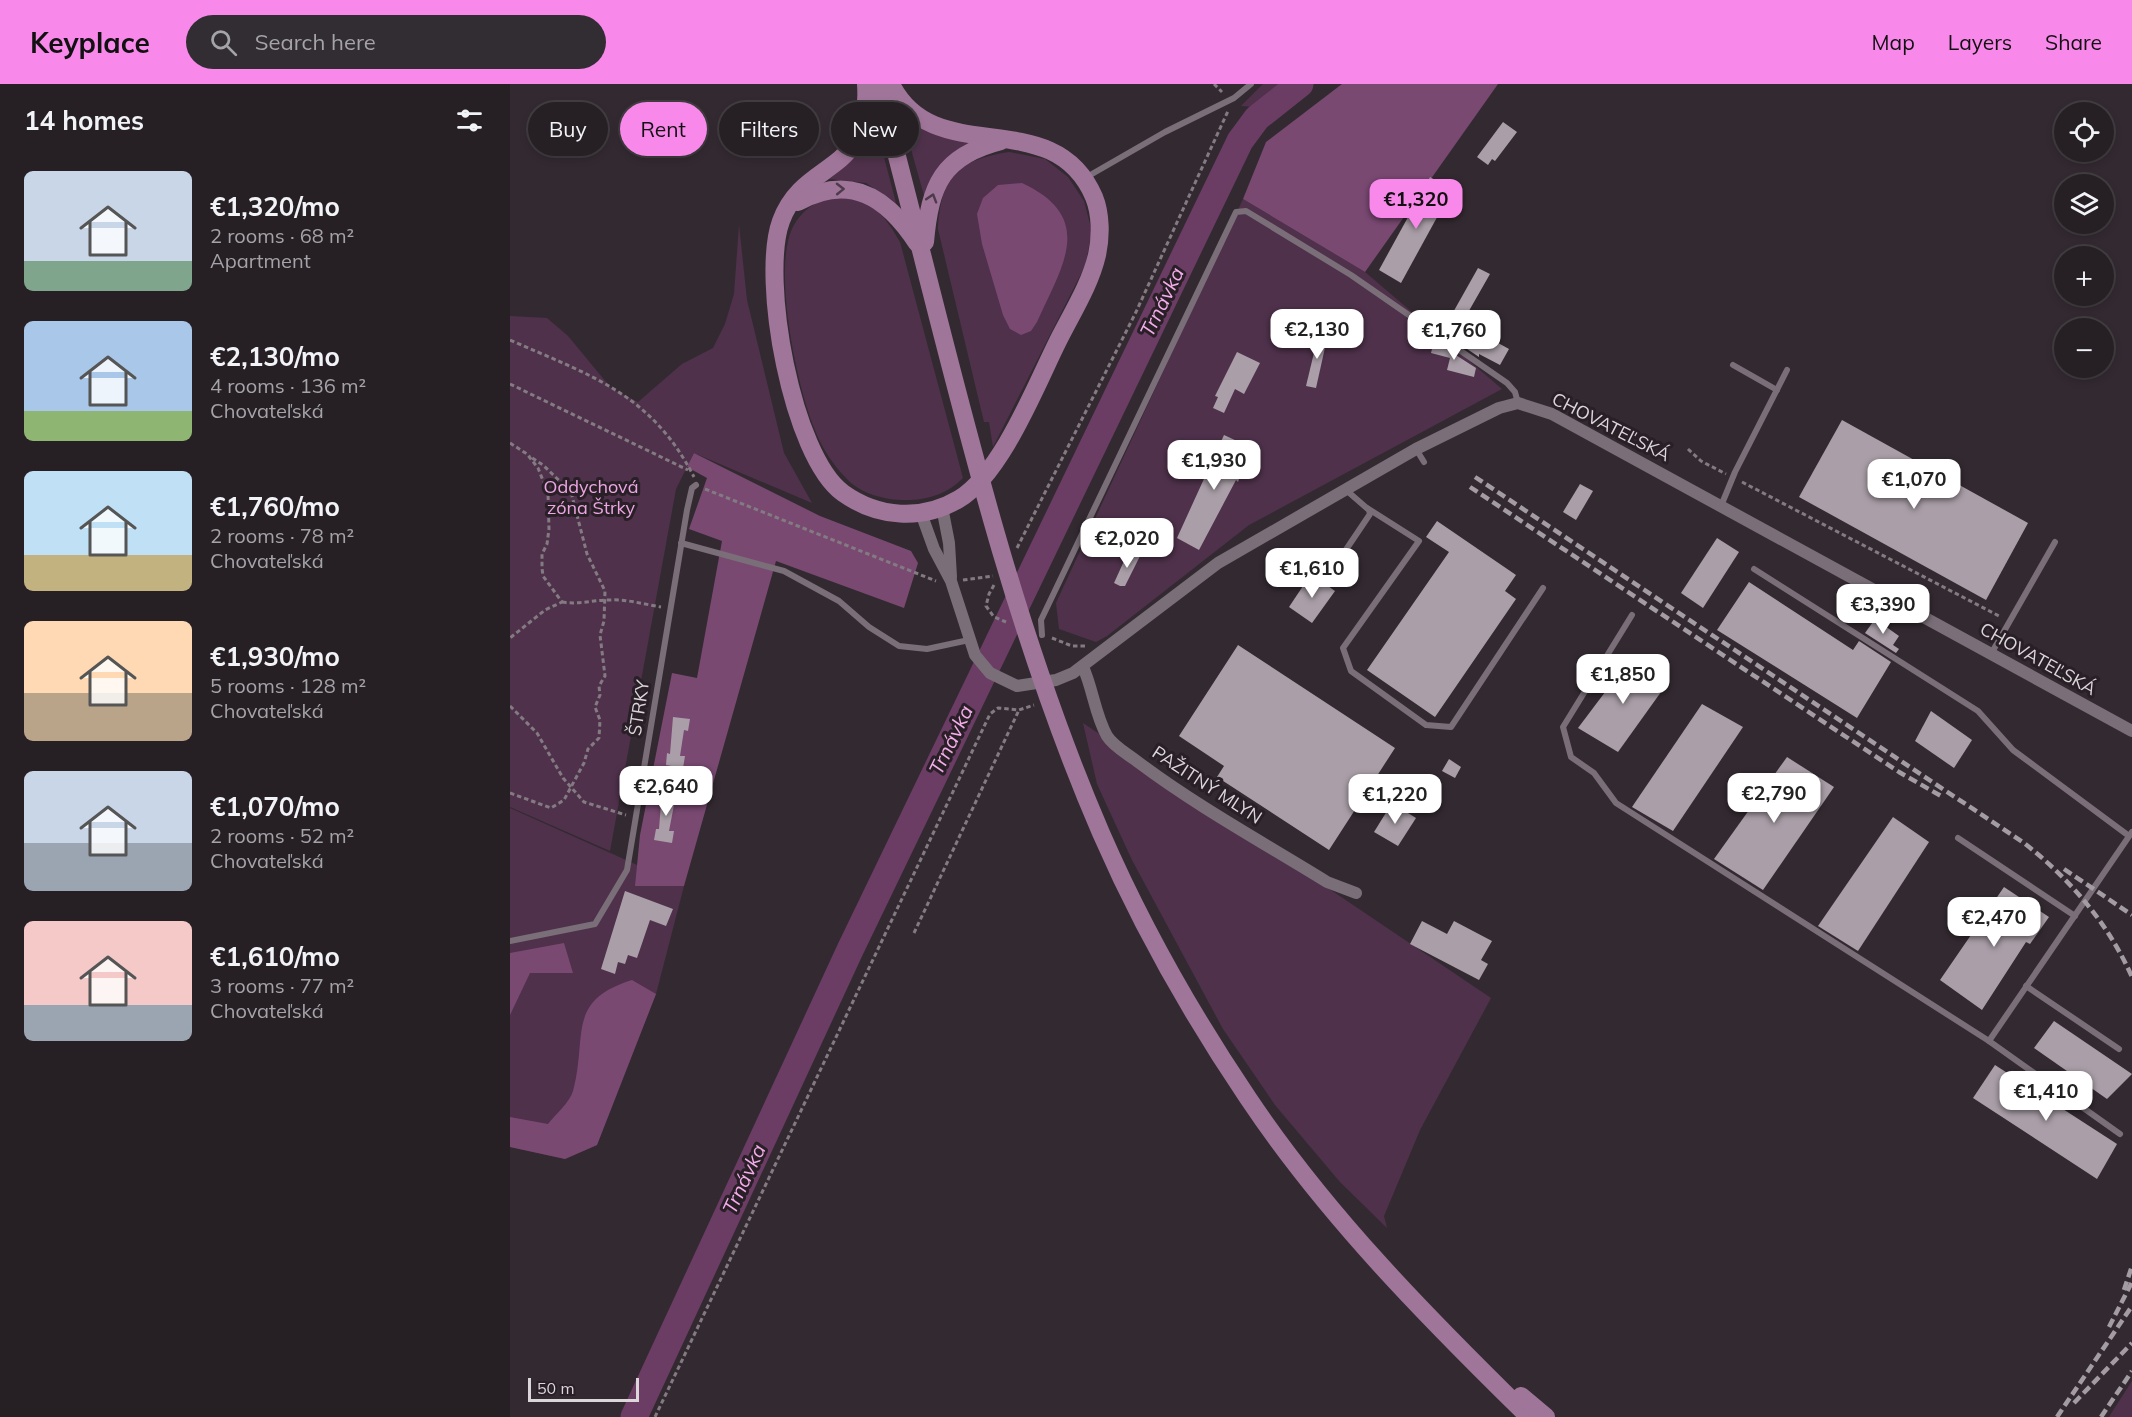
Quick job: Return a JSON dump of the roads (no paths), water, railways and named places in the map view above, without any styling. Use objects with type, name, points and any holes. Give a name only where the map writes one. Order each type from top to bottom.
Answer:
[{"type":"main road","points":[[866,84],[865,118],[855,142],[841,160],[799,192],[787,209],[775,242],[774,268],[779,329],[791,386],[812,451],[837,488],[857,502],[891,513],[921,513],[942,507],[973,488],[997,459],[1015,428],[1085,288],[1097,255],[1100,225],[1095,199],[1084,178],[1068,160],[1027,141],[954,133],[932,125],[904,105],[891,84]]},
{"type":"main road","points":[[878,84],[973,445],[1025,622],[1059,725],[1093,813],[1134,902],[1187,1001],[1249,1100],[1293,1160],[1374,1258],[1529,1417]]},
{"type":"main road","points":[[924,256],[930,200],[945,171],[955,160],[969,152],[1010,138]]},
{"type":"main road","points":[[787,209],[820,191],[855,189],[874,198],[892,213],[924,256]]},
{"type":"main road","points":[[1474,1361],[1546,1417]]},
{"type":"street","points":[[921,513],[975,655],[996,678],[1017,686],[1056,680],[1083,667],[1218,563],[1416,449],[1499,408],[1518,403]]},
{"type":"street","name":"CHOVATEĽSKÁ","points":[[1518,403],[1552,414],[2132,731]]},
{"type":"street","points":[[942,507],[949,543],[946,581]]},
{"type":"street","name":"PAŽITNÝ MLYN","points":[[1083,667],[1093,689],[1101,723],[1108,737],[1115,744],[1157,776],[1327,882],[1356,893]]},
{"type":"lane","points":[[1084,178],[1165,132],[1234,98],[1251,84]]},
{"type":"lane","points":[[1042,635],[1041,620],[1236,212],[1246,211],[1351,275],[1507,383],[1515,392],[1518,403]]},
{"type":"lane","points":[[1733,365],[1777,390]]},
{"type":"lane","points":[[1721,506],[1735,472],[1787,370]]},
{"type":"lane","points":[[1416,449],[1425,462]]},
{"type":"lane","name":"ŠTRKY","points":[[510,941],[595,924],[627,870],[681,543],[690,493],[696,485]]},
{"type":"lane","points":[[1346,490],[1366,508],[1419,541],[1343,648],[1351,671],[1426,725],[1451,727],[1543,588]]},
{"type":"lane","points":[[1333,569],[1370,514],[1366,508]]},
{"type":"lane","points":[[1991,654],[2055,542]]},
{"type":"lane","points":[[681,543],[784,571],[839,601],[869,627],[899,646],[927,650],[969,640]]},
{"type":"lane","points":[[1754,569],[1978,711],[2013,750],[2131,834],[1989,1041]]},
{"type":"lane","points":[[1632,615],[1563,727],[1571,757],[1594,773],[1616,803],[1989,1041],[2120,1134]]},
{"type":"lane","points":[[1958,838],[2074,916]]},
{"type":"lane","points":[[2026,986],[2118,1048]]},
{"type":"waterway","name":"Trnávka","points":[[634,1417],[850,950],[1240,141],[1257,118],[1300,84]]},
{"type":"railway","points":[[1475,477],[2024,843],[2057,872],[2086,903],[2111,938],[2132,977]]},
{"type":"railway","points":[[1470,487],[1899,772],[1941,796]]},
{"type":"railway","points":[[2064,869],[2132,915]]},
{"type":"railway","points":[[2124,1290],[2132,1266]]},
{"type":"railway","points":[[2109,1327],[2132,1282]]},
{"type":"railway","points":[[2057,1417],[2132,1306]]},
{"type":"railway","points":[[2074,1403],[2132,1343]]},
{"type":"railway","points":[[2101,1417],[2132,1371]]},
{"type":"park label","name":"Oddychová zóna Štrky","points":[[591,497]]}]
